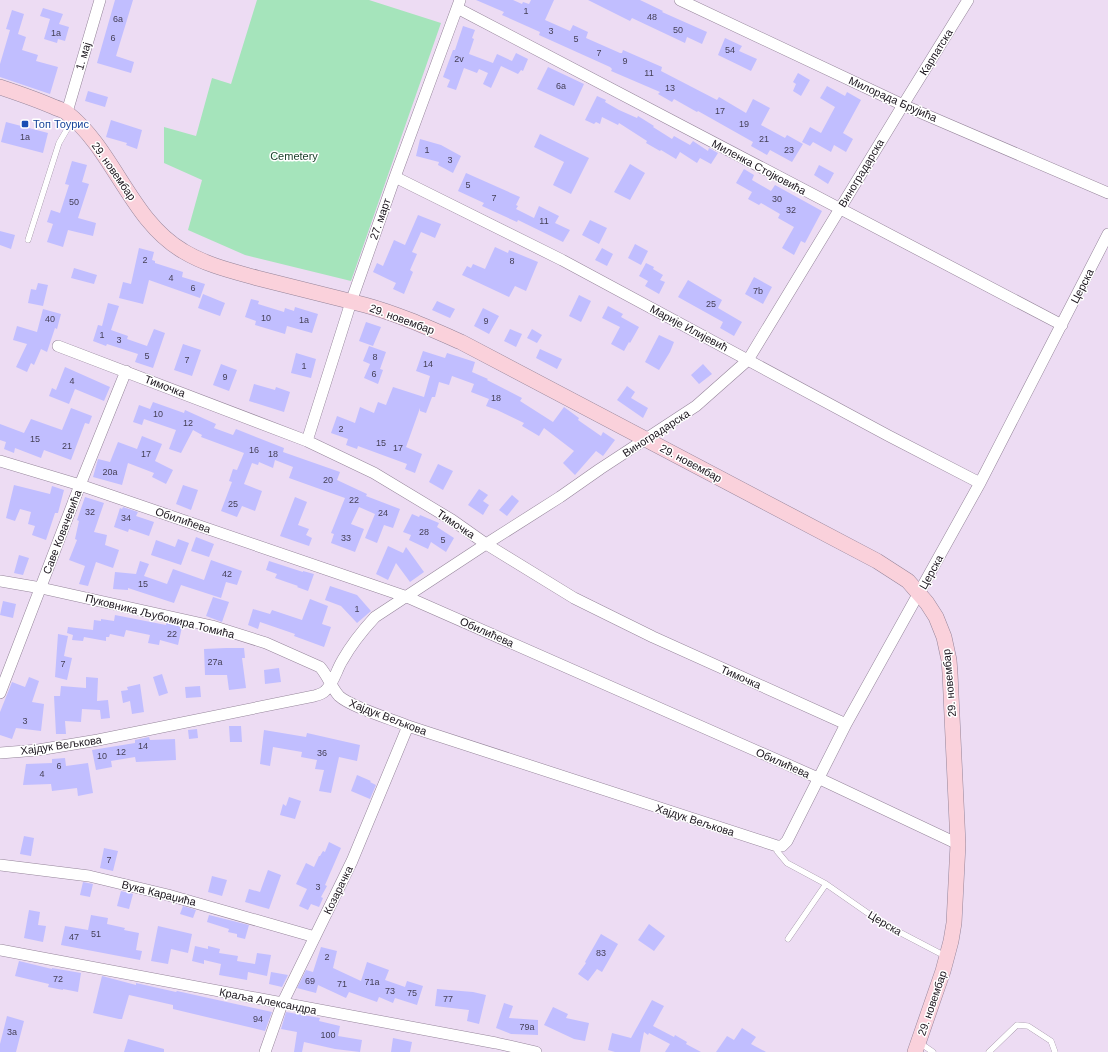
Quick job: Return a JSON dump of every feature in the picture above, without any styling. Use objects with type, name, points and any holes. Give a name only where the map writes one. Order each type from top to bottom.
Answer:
[{"type":"main road","points":[[0,87],[32,97],[70,115]]},
{"type":"main road","name":"29. новембар","points":[[70,115],[97,145],[149,220],[164,237],[182,251],[200,260],[225,269],[377,309],[407,319],[461,342],[877,561],[908,582],[920,593],[941,628],[949,660],[958,844],[954,923],[951,942],[916,1047]]},
{"type":"street","name":"1. мај","points":[[70,115],[100,0]]},
{"type":"street","name":"Милорада Брујића","points":[[680,0],[903,105],[1108,193]]},
{"type":"street","name":"Карпатска","points":[[903,105],[968,0]]},
{"type":"street","name":"27. март","points":[[307,441],[351,302],[394,177],[458,4]]},
{"type":"street","name":"Миленка Стојковића","points":[[458,4],[839,209],[1062,325]]},
{"type":"street","name":"Виноградарска","points":[[331,684],[340,663],[363,630],[375,617],[560,497],[696,406],[748,360],[903,105]]},
{"type":"street","name":"Марије Илијевић","points":[[394,177],[562,260],[889,436],[980,483]]},
{"type":"street","name":"Церска","points":[[777,846],[782,846],[787,841],[846,724],[980,483],[1108,234]]},
{"type":"street","name":"Тимочка","points":[[58,346],[307,441],[374,473],[452,520],[486,544],[574,598],[653,637],[846,724]]},
{"type":"street","name":"Саве Ковачевића","points":[[0,693],[80,485],[126,371]]},
{"type":"street","name":"Обилићева","points":[[0,461],[80,485],[407,597],[818,778],[958,844]]},
{"type":"street","name":"Пуковника Љубомира Томића","points":[[0,581],[41,588],[212,626],[266,643],[320,667],[331,684]]},
{"type":"street","name":"Хајдук Вељкова","points":[[0,753],[38,750],[98,740],[314,696],[324,692],[331,684],[338,695],[348,702],[408,726],[777,846]]},
{"type":"street","name":"Козарачка","points":[[265,1052],[282,1004],[352,861],[408,726]]},
{"type":"street","name":"Вука Караџића","points":[[0,865],[89,876],[168,895],[315,937]]},
{"type":"street","name":"Краља Александра","points":[[0,950],[496,1043],[536,1052]]},
{"type":"lane","points":[[28,240],[59,143],[70,115]]},
{"type":"lane","name":"Церска","points":[[777,846],[777,851],[786,863],[826,884],[882,923],[947,957]]},
{"type":"lane","points":[[788,939],[826,884]]},
{"type":"lane","points":[[989,1052],[1017,1025],[1028,1026],[1051,1041],[1055,1052]]},
{"type":"lane","points":[[916,1047],[933,1052]]},
{"type":"green space","name":"Cemetery","points":[[257,0],[369,0],[441,23],[351,281],[245,255],[188,230],[202,180],[164,163],[164,127],[196,136],[212,78],[231,84]]},
{"type":"building","points":[[115,0],[133,0],[116,56],[134,62],[131,73],[97,63]]},
{"type":"building","points":[[476,0],[513,0],[522,4],[523,2],[529,4],[531,0],[554,0],[545,20],[570,31],[573,25],[588,32],[586,38],[620,53],[622,53],[623,50],[662,67],[661,71],[717,100],[719,97],[746,113],[753,99],[770,108],[761,125],[785,138],[787,135],[803,144],[792,162],[770,150],[767,155],[751,146],[753,142],[698,111],[697,112],[674,99],[672,102],[658,94],[660,92],[611,71],[612,69],[610,67],[539,35],[540,32],[502,15],[504,12]]},
{"type":"building","points":[[588,0],[640,0],[663,11],[662,12],[707,32],[702,44],[687,37],[685,43],[632,18],[630,21]]},
{"type":"building","points":[[43,8],[63,14],[59,24],[69,27],[65,41],[58,39],[57,43],[44,39],[50,19],[40,16]]},
{"type":"building","points":[[12,10],[24,14],[18,34],[26,37],[22,50],[38,55],[36,61],[58,67],[50,94],[0,77],[0,64],[10,30],[6,29]]},
{"type":"building","points":[[463,26],[475,30],[472,38],[474,39],[469,54],[493,63],[497,54],[512,61],[516,53],[528,59],[523,71],[521,70],[518,74],[501,66],[491,88],[483,84],[488,73],[479,69],[477,73],[464,68],[456,90],[447,87],[450,80],[443,77],[453,50],[455,50]]},
{"type":"building","points":[[725,38],[742,46],[739,51],[757,59],[751,71],[718,55]]},
{"type":"building","points":[[548,67],[584,84],[574,106],[537,89]]},
{"type":"building","points":[[798,73],[810,80],[801,96],[793,91],[796,84],[793,82]]},
{"type":"building","points":[[827,86],[845,96],[847,92],[861,100],[843,133],[853,139],[846,152],[834,145],[831,152],[813,142],[810,146],[802,142],[810,127],[821,133],[835,107],[820,98]]},
{"type":"building","points":[[88,91],[108,97],[105,107],[85,101]]},
{"type":"building","points":[[597,96],[606,100],[605,102],[619,110],[637,118],[638,116],[672,139],[674,136],[690,145],[693,141],[708,151],[709,148],[718,153],[711,164],[700,158],[697,163],[680,152],[676,159],[646,143],[647,141],[619,123],[618,125],[602,117],[600,124],[596,122],[594,124],[585,120]]},
{"type":"building","points":[[111,120],[142,130],[137,149],[126,145],[127,143],[106,137]]},
{"type":"building","points":[[6,122],[48,133],[43,153],[1,142]]},
{"type":"building","points":[[540,134],[589,158],[571,194],[553,185],[564,162],[534,147]]},
{"type":"building","points":[[420,139],[441,145],[461,156],[453,173],[438,165],[439,162],[416,156]]},
{"type":"building","points":[[72,161],[87,165],[82,182],[89,184],[78,218],[96,223],[93,236],[68,230],[63,247],[47,242],[53,224],[47,222],[51,210],[60,213],[69,185],[65,184]]},
{"type":"building","points":[[630,164],[645,173],[630,200],[614,192]]},
{"type":"building","points":[[819,165],[834,173],[828,184],[814,175]]},
{"type":"building","points":[[744,169],[754,175],[752,180],[771,191],[775,185],[822,211],[805,243],[801,241],[794,255],[782,248],[794,227],[778,218],[780,214],[761,203],[759,205],[748,199],[752,192],[736,183]]},
{"type":"building","points":[[466,173],[520,197],[516,205],[518,206],[516,209],[534,218],[539,206],[559,216],[555,223],[570,230],[563,242],[518,220],[517,222],[482,206],[484,203],[458,191]]},
{"type":"building","points":[[418,215],[441,224],[435,238],[421,232],[412,252],[417,254],[410,270],[413,272],[404,294],[393,289],[396,283],[373,272],[377,263],[383,266],[394,240],[405,245]]},
{"type":"building","points":[[590,220],[607,228],[599,244],[582,235]]},
{"type":"building","points":[[0,231],[15,235],[11,249],[0,245]]},
{"type":"building","points":[[635,244],[648,251],[641,265],[628,258]]},
{"type":"building","points":[[495,247],[508,253],[509,250],[538,262],[526,291],[515,286],[509,297],[462,275],[467,266],[471,268],[473,264],[485,269]]},
{"type":"building","points":[[139,248],[154,252],[152,260],[155,261],[155,263],[183,272],[182,277],[205,284],[200,298],[149,280],[143,304],[119,298],[123,282],[131,284]]},
{"type":"building","points":[[602,248],[613,254],[607,266],[595,260]]},
{"type":"building","points":[[646,263],[654,267],[653,269],[663,275],[660,280],[665,282],[659,294],[645,286],[648,281],[639,276]]},
{"type":"building","points":[[74,268],[97,275],[94,284],[71,278]]},
{"type":"building","points":[[754,277],[772,287],[763,304],[745,294]]},
{"type":"building","points":[[688,280],[722,300],[718,308],[742,322],[734,336],[720,328],[723,322],[678,297]]},
{"type":"building","points":[[38,283],[48,285],[43,306],[28,303],[31,289],[36,290]]},
{"type":"building","points":[[203,294],[225,303],[220,316],[198,308]]},
{"type":"building","points":[[579,295],[591,301],[581,322],[569,316]]},
{"type":"building","points":[[251,299],[259,301],[258,304],[284,312],[285,308],[294,311],[295,307],[318,314],[312,333],[287,326],[285,334],[255,325],[256,321],[245,317]]},
{"type":"building","points":[[437,301],[455,309],[450,318],[432,310]]},
{"type":"building","points":[[108,303],[119,306],[111,330],[128,336],[127,339],[147,346],[154,329],[165,333],[153,368],[135,362],[138,354],[93,341],[98,325],[102,326]]},
{"type":"building","points":[[608,306],[623,314],[621,317],[639,327],[624,351],[611,344],[620,327],[602,318]]},
{"type":"building","points":[[483,308],[499,316],[489,334],[474,326]]},
{"type":"building","points":[[43,309],[61,314],[57,329],[55,328],[47,352],[41,349],[34,365],[31,363],[27,372],[16,367],[27,344],[13,340],[17,326],[37,332]]},
{"type":"building","points":[[366,322],[381,327],[373,346],[359,341]]},
{"type":"building","points":[[510,329],[522,334],[516,347],[504,341]]},
{"type":"building","points":[[532,329],[542,335],[537,343],[527,338]]},
{"type":"building","points":[[659,335],[674,342],[659,370],[645,362]]},
{"type":"building","points":[[183,344],[201,350],[192,376],[174,370]]},
{"type":"building","points":[[369,346],[386,352],[380,369],[383,370],[378,384],[364,378],[370,364],[363,361]]},
{"type":"building","points":[[540,349],[562,359],[557,369],[536,358]]},
{"type":"building","points":[[423,351],[445,358],[447,353],[475,362],[472,372],[522,398],[520,401],[553,422],[564,407],[579,418],[578,420],[601,436],[603,432],[615,440],[603,456],[596,451],[575,475],[563,463],[574,451],[544,428],[539,436],[522,426],[524,423],[486,406],[489,399],[471,392],[474,384],[452,376],[449,385],[439,382],[435,397],[432,397],[426,413],[420,411],[420,408],[406,447],[422,454],[415,473],[405,469],[407,464],[358,446],[357,449],[346,445],[348,439],[331,433],[337,416],[355,423],[360,407],[374,413],[378,402],[386,405],[393,387],[424,397],[430,376],[416,371]]},
{"type":"building","points":[[296,353],[316,359],[311,378],[291,373]]},
{"type":"building","points":[[221,364],[237,370],[229,391],[213,385]]},
{"type":"building","points":[[703,364],[712,374],[699,384],[691,375]]},
{"type":"building","points":[[65,367],[110,387],[104,401],[75,389],[69,404],[49,396],[52,388],[56,390]]},
{"type":"building","points":[[254,384],[275,390],[276,387],[290,392],[284,412],[249,401]]},
{"type":"building","points":[[627,386],[635,392],[631,398],[648,408],[643,418],[617,400]]},
{"type":"building","points":[[153,402],[184,413],[185,410],[216,424],[214,428],[233,435],[236,429],[284,448],[283,452],[340,472],[337,480],[367,494],[366,496],[400,509],[393,528],[384,525],[377,543],[365,538],[375,514],[359,507],[351,524],[364,529],[355,552],[331,543],[334,534],[331,533],[345,498],[289,478],[293,467],[275,460],[273,468],[259,462],[258,465],[252,463],[244,484],[262,491],[255,511],[242,506],[237,517],[221,511],[232,482],[229,481],[233,469],[237,470],[244,453],[201,437],[202,435],[193,430],[181,453],[169,449],[176,430],[144,419],[142,425],[133,422],[139,405],[150,409]]},
{"type":"building","points":[[71,408],[92,416],[89,424],[85,423],[71,460],[44,450],[41,458],[15,448],[14,453],[4,449],[6,442],[0,440],[0,424],[24,433],[31,419],[62,430]]},
{"type":"building","points":[[142,436],[162,444],[155,461],[173,470],[166,484],[152,477],[154,473],[128,463],[122,485],[93,477],[98,459],[110,462],[118,442],[137,449]]},
{"type":"building","points":[[438,464],[453,471],[443,490],[429,482]]},
{"type":"building","points":[[14,485],[50,494],[52,486],[64,490],[58,513],[55,513],[46,540],[32,535],[35,526],[28,524],[31,512],[20,509],[15,521],[6,518]]},
{"type":"building","points":[[183,485],[198,490],[191,510],[176,504]]},
{"type":"building","points":[[479,489],[488,495],[483,501],[489,505],[483,515],[468,505]]},
{"type":"building","points":[[512,495],[519,501],[507,516],[499,510]]},
{"type":"building","points":[[85,497],[104,503],[94,532],[107,535],[105,545],[119,550],[113,568],[96,562],[88,586],[79,584],[85,566],[69,560],[77,540],[75,539],[79,521],[77,520]]},
{"type":"building","points":[[295,497],[307,502],[298,525],[309,529],[306,535],[312,538],[309,546],[280,536]]},
{"type":"building","points":[[123,507],[138,512],[136,516],[154,522],[149,536],[129,529],[128,532],[114,527],[120,508],[122,509]]},
{"type":"building","points":[[412,514],[419,517],[420,515],[439,523],[437,527],[454,538],[446,552],[431,542],[428,549],[409,540],[411,535],[403,532]]},
{"type":"building","points":[[196,537],[214,544],[209,557],[191,551]]},
{"type":"building","points":[[178,539],[189,543],[181,565],[151,555],[156,540],[175,547]]},
{"type":"building","points":[[388,546],[403,553],[406,547],[424,572],[410,582],[396,563],[388,580],[376,574]]},
{"type":"building","points":[[19,555],[29,558],[23,575],[14,573]]},
{"type":"building","points":[[211,560],[242,571],[237,585],[226,582],[221,598],[181,585],[174,603],[128,588],[128,590],[113,589],[115,572],[136,574],[140,561],[149,564],[144,576],[167,584],[173,569],[204,580]]},
{"type":"building","points":[[269,561],[314,574],[308,591],[275,578],[277,574],[266,570]]},
{"type":"building","points":[[330,586],[357,595],[371,611],[357,623],[341,606],[325,600]]},
{"type":"building","points":[[213,597],[229,602],[222,622],[206,616]]},
{"type":"building","points":[[310,599],[328,606],[322,624],[331,627],[324,647],[294,636],[295,634],[260,622],[258,629],[248,625],[253,609],[270,614],[272,610],[302,620]]},
{"type":"building","points":[[3,601],[16,604],[13,618],[0,615]]},
{"type":"building","points":[[115,615],[182,627],[178,645],[160,640],[159,645],[148,643],[150,635],[126,630],[124,637],[110,634],[109,637],[106,637],[106,641],[84,637],[83,641],[72,640],[73,635],[67,633],[68,627],[93,630],[94,620],[101,621],[101,619],[114,621]]},
{"type":"building","points":[[58,634],[68,636],[64,656],[72,658],[67,680],[55,677]]},
{"type":"building","points":[[244,648],[245,658],[242,658],[246,688],[229,690],[227,675],[205,675],[204,649]]},
{"type":"building","points":[[279,668],[281,682],[265,684],[264,670]]},
{"type":"building","points":[[162,674],[168,693],[159,696],[153,677]]},
{"type":"building","points":[[29,677],[39,681],[32,702],[44,704],[41,731],[16,728],[12,739],[0,735],[0,712],[12,682],[25,687]]},
{"type":"building","points":[[86,677],[98,678],[97,701],[108,700],[110,718],[101,719],[100,710],[82,709],[81,722],[65,721],[66,734],[56,734],[54,696],[60,696],[61,686],[86,688]]},
{"type":"building","points":[[140,684],[144,712],[132,714],[130,701],[123,703],[121,691],[128,690],[127,687]]},
{"type":"building","points":[[200,686],[201,697],[186,698],[185,687]]},
{"type":"building","points":[[229,726],[241,726],[242,742],[230,742]]},
{"type":"building","points":[[197,729],[198,738],[189,739],[188,730]]},
{"type":"building","points":[[264,730],[306,737],[307,733],[360,745],[357,761],[339,757],[331,793],[319,791],[324,770],[315,769],[317,760],[301,757],[302,752],[273,747],[270,766],[260,764]]},
{"type":"building","points":[[149,737],[150,740],[175,739],[176,760],[136,762],[135,757],[111,761],[112,767],[96,770],[92,750],[135,743],[135,740]]},
{"type":"building","points":[[65,758],[66,766],[88,763],[93,793],[78,796],[77,788],[52,791],[51,784],[23,785],[26,764],[52,763],[52,759]]},
{"type":"building","points":[[357,775],[371,781],[370,782],[376,785],[370,799],[351,791]]},
{"type":"building","points":[[289,797],[301,801],[295,819],[280,815],[283,804],[286,806]]},
{"type":"building","points":[[24,836],[34,838],[31,856],[20,854]]},
{"type":"building","points":[[329,842],[341,848],[325,885],[327,886],[321,897],[323,898],[319,907],[311,904],[308,910],[299,906],[307,889],[296,884],[306,863],[314,867],[319,856],[323,851],[325,852]]},
{"type":"building","points":[[104,848],[118,851],[113,871],[100,868]]},
{"type":"building","points":[[268,870],[281,875],[269,909],[245,902],[249,889],[260,892]]},
{"type":"building","points":[[212,876],[227,880],[222,896],[208,892]]},
{"type":"building","points":[[83,882],[93,884],[90,897],[80,895]]},
{"type":"building","points":[[121,891],[133,894],[129,909],[117,906]]},
{"type":"building","points":[[183,906],[196,910],[193,918],[180,914]]},
{"type":"building","points":[[29,910],[40,912],[38,925],[46,926],[43,942],[24,938]]},
{"type":"building","points":[[91,915],[108,918],[107,924],[139,933],[136,950],[142,951],[140,960],[61,945],[65,926],[88,930]]},
{"type":"building","points":[[209,915],[249,925],[245,939],[237,937],[237,934],[228,932],[229,929],[207,922]]},
{"type":"building","points":[[649,924],[665,936],[654,951],[638,940]]},
{"type":"building","points":[[158,926],[192,934],[188,953],[171,949],[168,964],[151,961]]},
{"type":"building","points":[[601,934],[618,944],[602,972],[597,969],[588,981],[578,974],[586,963],[585,962]]},
{"type":"building","points":[[195,946],[208,949],[208,946],[220,949],[219,953],[238,956],[237,961],[255,964],[257,953],[271,955],[267,976],[248,972],[247,980],[219,975],[221,964],[204,960],[204,964],[192,961]]},
{"type":"building","points":[[321,947],[337,951],[333,968],[361,981],[367,962],[389,970],[385,980],[405,987],[407,981],[423,986],[417,1005],[395,998],[393,1003],[379,997],[377,1002],[349,992],[346,998],[318,985],[316,993],[297,988],[306,970],[313,972]]},
{"type":"building","points":[[19,961],[52,969],[81,973],[78,992],[48,987],[49,984],[15,976]]},
{"type":"building","points":[[271,972],[288,975],[282,987],[269,984]]},
{"type":"building","points":[[102,976],[136,985],[136,983],[177,991],[272,1012],[265,1031],[173,1009],[173,1005],[129,995],[122,1019],[119,1019],[93,1013]]},
{"type":"building","points":[[437,989],[473,992],[486,995],[479,1024],[467,1021],[469,1010],[435,1006]]},
{"type":"building","points":[[652,1000],[664,1006],[653,1026],[674,1037],[675,1035],[687,1042],[686,1044],[701,1052],[665,1052],[670,1044],[644,1032],[640,1052],[615,1052],[608,1050],[612,1033],[631,1038]]},
{"type":"building","points":[[504,1003],[513,1006],[509,1018],[538,1020],[538,1035],[511,1034],[496,1028]]},
{"type":"building","points":[[553,1007],[568,1014],[566,1018],[589,1023],[585,1041],[574,1039],[544,1025]]},
{"type":"building","points":[[286,1012],[320,1018],[319,1021],[340,1026],[338,1036],[362,1040],[360,1052],[335,1049],[304,1042],[302,1052],[294,1052],[297,1032],[281,1029]]},
{"type":"building","points":[[7,1016],[24,1021],[16,1052],[0,1052],[0,1044]]},
{"type":"building","points":[[742,1028],[756,1037],[751,1044],[766,1052],[716,1052],[727,1036],[734,1040]]},
{"type":"building","points":[[393,1038],[412,1042],[410,1052],[391,1052]]},
{"type":"building","points":[[128,1039],[164,1049],[164,1052],[124,1052]]},
{"type":"place","name":"Топ Тоурис","points":[[25,124]]}]
